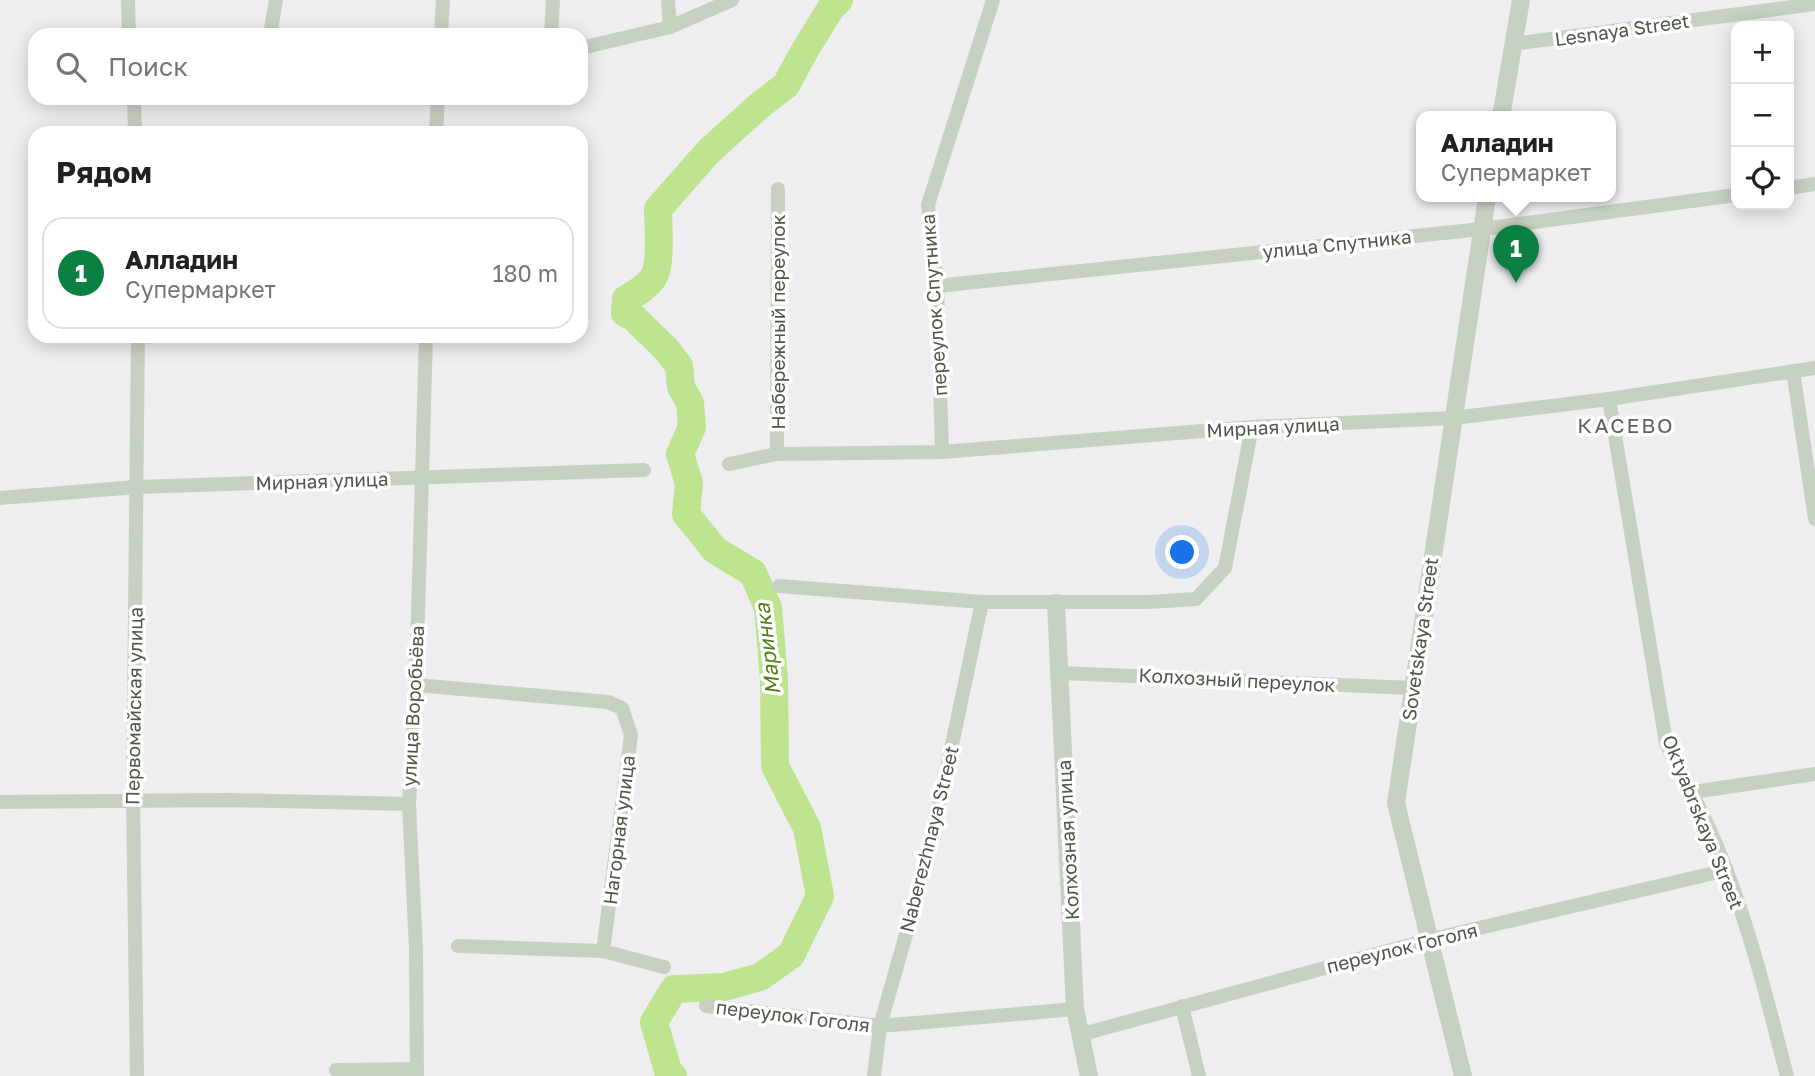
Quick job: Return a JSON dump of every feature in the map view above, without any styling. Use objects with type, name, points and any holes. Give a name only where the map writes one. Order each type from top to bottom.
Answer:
[{"type":"street","points":[[128,0],[129,28]]},
{"type":"street","points":[[271,28],[276,0]]},
{"type":"street","points":[[441,28],[443,0]]},
{"type":"street","points":[[551,28],[553,0]]},
{"type":"street","points":[[668,0],[670,27]]},
{"type":"street","points":[[588,46],[670,27],[732,0]]},
{"type":"street","name":"переулок Спутника","points":[[942,452],[937,286],[928,205],[993,0]]},
{"type":"street","points":[[1502,111],[1521,0]]},
{"type":"street","name":"Lesnaya Street","points":[[1513,44],[1815,4]]},
{"type":"street","points":[[134,105],[135,126]]},
{"type":"street","points":[[436,126],[438,105]]},
{"type":"street","points":[[1794,187],[1815,184]]},
{"type":"street","name":"Набережный переулок","points":[[777,454],[778,189]]},
{"type":"street","name":"улица Спутника","points":[[937,286],[1482,229],[1731,196]]},
{"type":"street","name":"Sovetskaya Street","points":[[1463,1076],[1396,803],[1486,202]]},
{"type":"street","name":"Первомайская улица","points":[[138,343],[133,800],[138,1076]]},
{"type":"street","name":"улица Воробьёва","points":[[417,1073],[416,950],[409,804],[416,685],[426,343]]},
{"type":"street","name":"Мирная улица","points":[[729,464],[777,454],[942,452],[1252,427],[1453,418],[1609,399],[1815,368]]},
{"type":"street","points":[[1793,371],[1815,519]]},
{"type":"street","name":"Oktyabrskaya Street","points":[[1609,399],[1666,743],[1693,792],[1727,870],[1765,990],[1787,1076]]},
{"type":"street","points":[[779,586],[982,602],[1196,599],[1225,568],[1252,427]]},
{"type":"street","name":"Мирная улица","points":[[0,498],[137,487],[645,470]]},
{"type":"street","name":"Naberezhnaya Street","points":[[874,1076],[880,1026],[938,810],[982,602]]},
{"type":"street","name":"Колхозная улица","points":[[1056,603],[1075,1009],[1089,1076]]},
{"type":"street","name":"Колхозный переулок","points":[[1060,673],[1413,688]]},
{"type":"street","name":"Нагорная улица","points":[[416,685],[608,702],[622,708],[631,735],[603,951]]},
{"type":"street","points":[[1693,792],[1815,774]]},
{"type":"street","points":[[0,802],[133,800],[409,804]]},
{"type":"street","name":"переулок Гоголя","points":[[1079,1035],[1428,940],[1727,870]]},
{"type":"street","points":[[458,946],[603,951],[664,967]]},
{"type":"street","name":"переулок Гоголя","points":[[706,1006],[880,1026],[1075,1009]]},
{"type":"street","points":[[1182,1006],[1199,1076]]},
{"type":"street","points":[[336,1070],[417,1073]]},
{"type":"waterway","name":"Маринка","points":[[673,1076],[668,1071],[654,1022],[674,989],[724,987],[760,977],[791,955],[820,896],[807,828],[775,766],[774,679],[768,608],[753,573],[715,550],[686,514],[689,483],[680,454],[692,427],[690,403],[681,387],[679,366],[666,349],[633,317],[625,313],[626,299],[647,285],[656,272],[659,255],[658,209],[709,151],[786,85],[831,8],[839,0]]},
{"type":"place","name":"Алладин","points":[[1516,283]]},
{"type":"district","name":"КАСЕВО","points":[[1626,426]]}]
